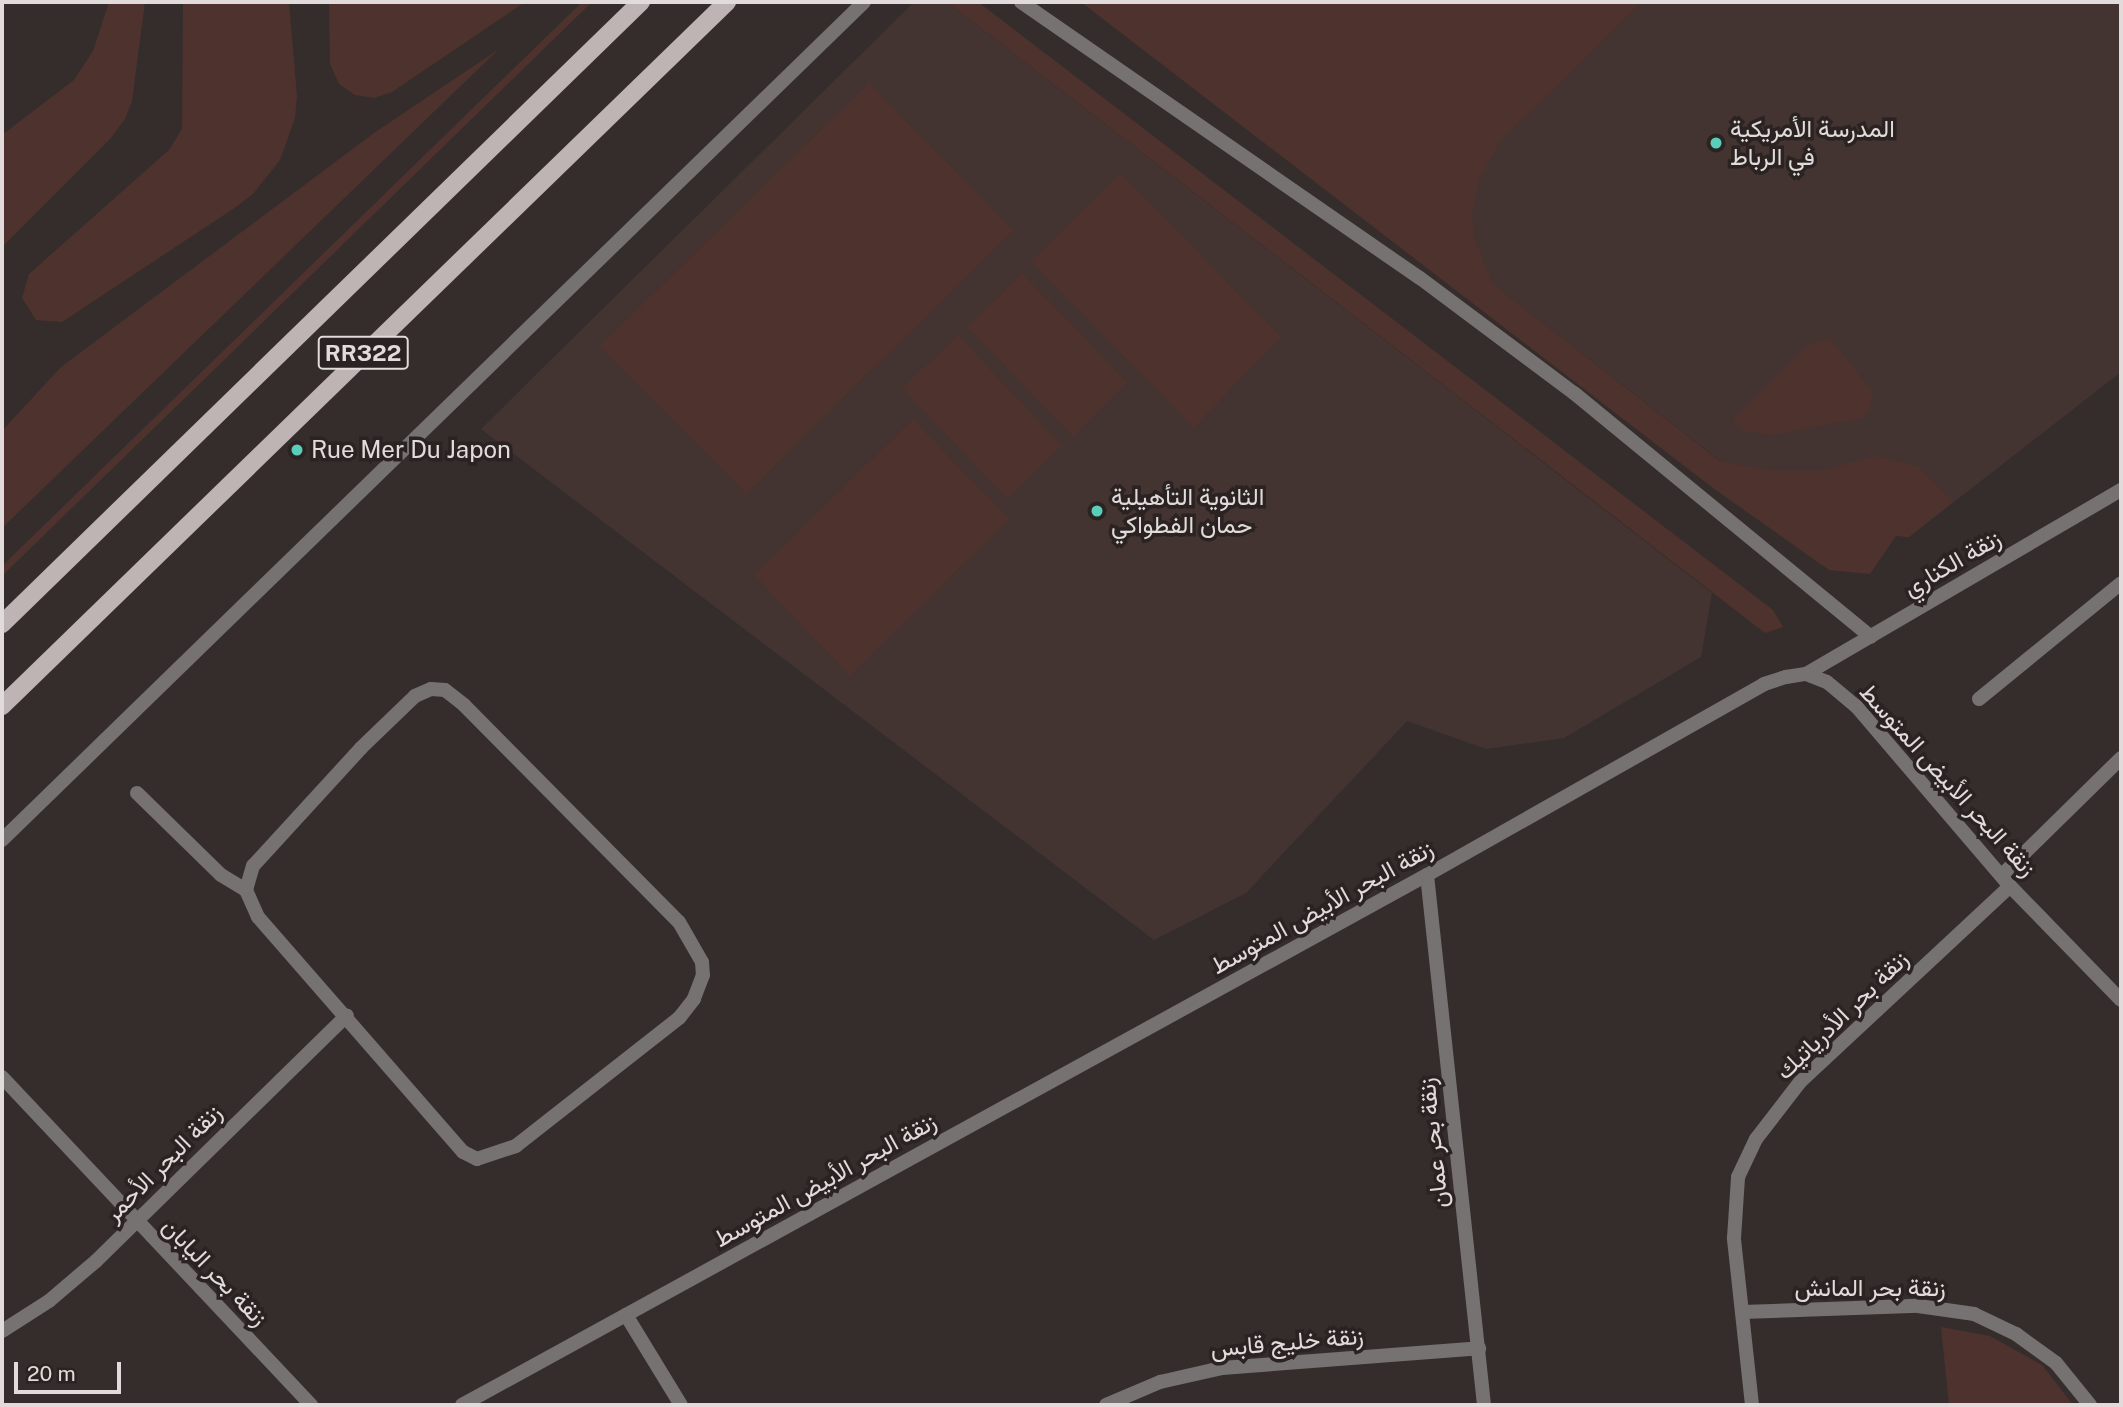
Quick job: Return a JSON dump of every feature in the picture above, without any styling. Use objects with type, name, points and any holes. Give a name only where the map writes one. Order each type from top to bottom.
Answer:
[{"type":"main road","name":"RR322","points":[[2,624],[641,2]]},
{"type":"main road","name":"RR322","points":[[2,706],[727,2]]},
{"type":"street","points":[[2,840],[864,2]]},
{"type":"street","points":[[1021,2],[1264,166],[1432,286],[1713,504],[1871,637]]},
{"type":"street","name":"زنقة الكناري","points":[[1807,674],[2121,490]]},
{"type":"street","points":[[1979,699],[2121,583]]},
{"type":"street","name":"زنقة البحر الأبيض المتوسط","points":[[462,1405],[1427,875],[1764,684],[1807,674],[1827,682],[1856,706],[2006,880],[2121,1000]]},
{"type":"street","points":[[138,793],[221,875],[246,890],[258,916],[347,1015],[463,1152],[477,1159],[492,1157],[516,1146],[679,1018],[697,993],[702,962],[679,922],[444,690],[431,689],[415,696],[361,748],[253,866],[246,890]]},
{"type":"street","name":"زنقة بحر الأدرياتيك","points":[[1752,1405],[1734,1238],[1738,1177],[1756,1139],[1800,1082],[2006,880],[2121,758]]},
{"type":"street","name":"زنقة بحر عمان","points":[[1427,875],[1484,1405]]},
{"type":"street","name":"زنقة البحر الأحمر","points":[[2,1331],[49,1301],[347,1015]]},
{"type":"street","name":"زنقة بحر اليابان","points":[[2,1077],[310,1405]]},
{"type":"street","name":"زنقة بحر المانش","points":[[1742,1312],[1918,1306],[1974,1314],[2016,1334],[2056,1363],[2090,1405]]},
{"type":"street","points":[[626,1315],[681,1405]]},
{"type":"street","name":"زنقة خليج قابس","points":[[1106,1405],[1160,1382],[1222,1368],[1479,1348]]},
{"type":"shaded area","points":[[109,2],[145,2],[132,101],[125,119],[110,139],[2,247],[2,135],[74,80],[93,51]]},
{"type":"shaded area","points":[[183,2],[289,2],[297,96],[295,118],[280,160],[253,194],[236,207],[62,322],[36,320],[22,298],[29,274],[169,150],[182,129]]},
{"type":"shaded area","points":[[329,2],[525,2],[392,92],[374,98],[355,95],[339,84],[330,64]]},
{"type":"shaded area","points":[[582,2],[592,2],[2,576],[2,566]]},
{"type":"shaded area","name":"الثانوية التأهيلية حمان الفطواكي","points":[[914,2],[947,2],[1712,593],[1701,657],[1564,738],[1486,749],[1407,721],[1246,893],[1154,940],[481,429]]},
{"type":"shaded area","points":[[947,2],[978,2],[1773,610],[1783,627],[1765,633]]},
{"type":"shaded area","points":[[1081,2],[1642,2],[1500,141],[1479,180],[1472,215],[1474,237],[1493,284],[1720,461],[1772,471],[1822,471],[1874,456],[1917,466],[1953,502],[1909,537],[1896,536],[1870,574],[1829,570],[1713,488]]},
{"type":"shaded area","name":"المدرسة الأمريكية في الرباط","points":[[1129,2],[2121,2],[2121,372],[1909,537],[1798,521]]},
{"type":"shaded area","points":[[499,49],[2,528],[2,431],[61,367],[374,133]]},
{"type":"shaded area","points":[[869,83],[1013,230],[746,494],[600,346]]},
{"type":"shaded area","points":[[1121,173],[1281,337],[1194,428],[1031,261]]},
{"type":"shaded area","points":[[1022,273],[1127,382],[1073,437],[967,327]]},
{"type":"shaded area","points":[[958,335],[1062,446],[1007,499],[902,388]]},
{"type":"shaded area","points":[[1830,338],[1873,392],[1870,409],[1863,418],[1772,435],[1744,431],[1733,420],[1809,344]]},
{"type":"shaded area","points":[[913,419],[1009,519],[850,676],[754,575]]},
{"type":"shaded area","points":[[1941,1327],[1990,1336],[2042,1365],[2073,1405],[1949,1405]]},
{"type":"place","name":"المدرسة الأمريكية في الرباط","points":[[1716,143]]},
{"type":"place","name":"Rue Mer Du Japon","points":[[297,450]]},
{"type":"place","name":"الثانوية التأهيلية حمان الفطواكي","points":[[1097,511]]}]
